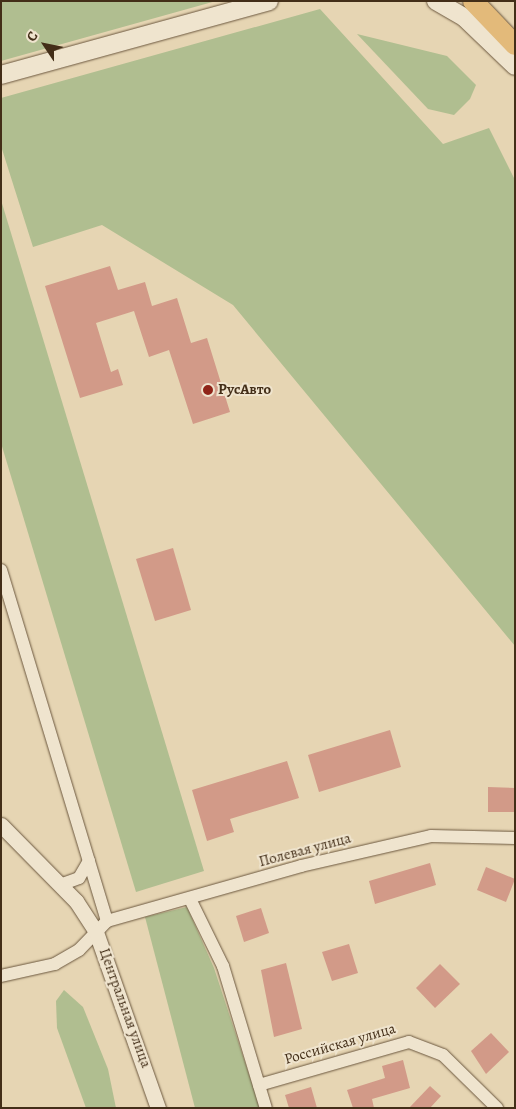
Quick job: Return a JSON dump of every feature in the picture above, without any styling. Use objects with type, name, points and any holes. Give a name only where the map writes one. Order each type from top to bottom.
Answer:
[{"type":"highway","points":[[473,1],[515,44]]},
{"type":"main road","points":[[1,75],[269,1]]},
{"type":"main road","points":[[436,1],[465,18],[515,66]]},
{"type":"street","points":[[1,570],[107,921],[79,950],[55,964],[1,976]]},
{"type":"street","name":"Центральная улица","points":[[1,825],[60,885],[96,932],[158,1108]]},
{"type":"street","name":"Полевая улица","points":[[107,921],[301,866],[431,836],[515,838]]},
{"type":"street","points":[[60,885],[79,878],[89,861]]},
{"type":"street","points":[[190,899],[223,966],[266,1108]]},
{"type":"street","name":"Российская улица","points":[[259,1085],[409,1042],[443,1055],[496,1108]]},
{"type":"green space","points":[[1,1],[216,1],[1,61]]},
{"type":"green space","points":[[320,9],[443,144],[489,128],[515,180],[515,646],[233,305],[102,225],[33,247],[1,146],[1,98]]},
{"type":"green space","points":[[357,34],[447,56],[476,85],[470,99],[454,115],[428,109]]},
{"type":"green space","points":[[1,200],[204,871],[136,892],[1,443]]},
{"type":"green space","points":[[187,907],[214,968],[260,1108],[195,1108],[145,917]]},
{"type":"green space","points":[[64,990],[83,1007],[108,1069],[116,1108],[86,1108],[57,1028],[56,1001]]},
{"type":"building","points":[[110,266],[118,290],[145,282],[152,306],[177,298],[191,343],[207,338],[230,412],[193,424],[169,350],[149,357],[134,311],[96,323],[111,372],[118,369],[123,385],[80,398],[45,286]]},
{"type":"building","points":[[173,548],[191,610],[155,621],[136,559]]},
{"type":"building","points":[[390,730],[401,767],[319,792],[308,755]]},
{"type":"building","points":[[287,761],[299,798],[230,819],[234,832],[207,841],[192,790]]},
{"type":"building","points":[[488,787],[515,788],[515,812],[488,812]]},
{"type":"building","points":[[430,863],[436,885],[375,904],[369,881]]},
{"type":"building","points":[[486,867],[515,879],[506,902],[477,890]]},
{"type":"building","points":[[261,908],[269,933],[244,942],[236,916]]},
{"type":"building","points":[[349,944],[358,973],[332,981],[322,952]]},
{"type":"building","points":[[286,963],[302,1029],[274,1037],[261,970]]},
{"type":"building","points":[[440,964],[460,984],[435,1008],[416,988]]},
{"type":"building","points":[[491,1033],[509,1052],[486,1074],[471,1051]]},
{"type":"building","points":[[403,1060],[410,1088],[372,1099],[374,1108],[353,1108],[347,1090],[385,1078],[382,1066]]},
{"type":"building","points":[[430,1086],[441,1096],[430,1108],[409,1108]]},
{"type":"building","points":[[311,1087],[317,1108],[289,1108],[285,1095]]},
{"type":"place","name":"РусАвто","points":[[208,390]]}]
